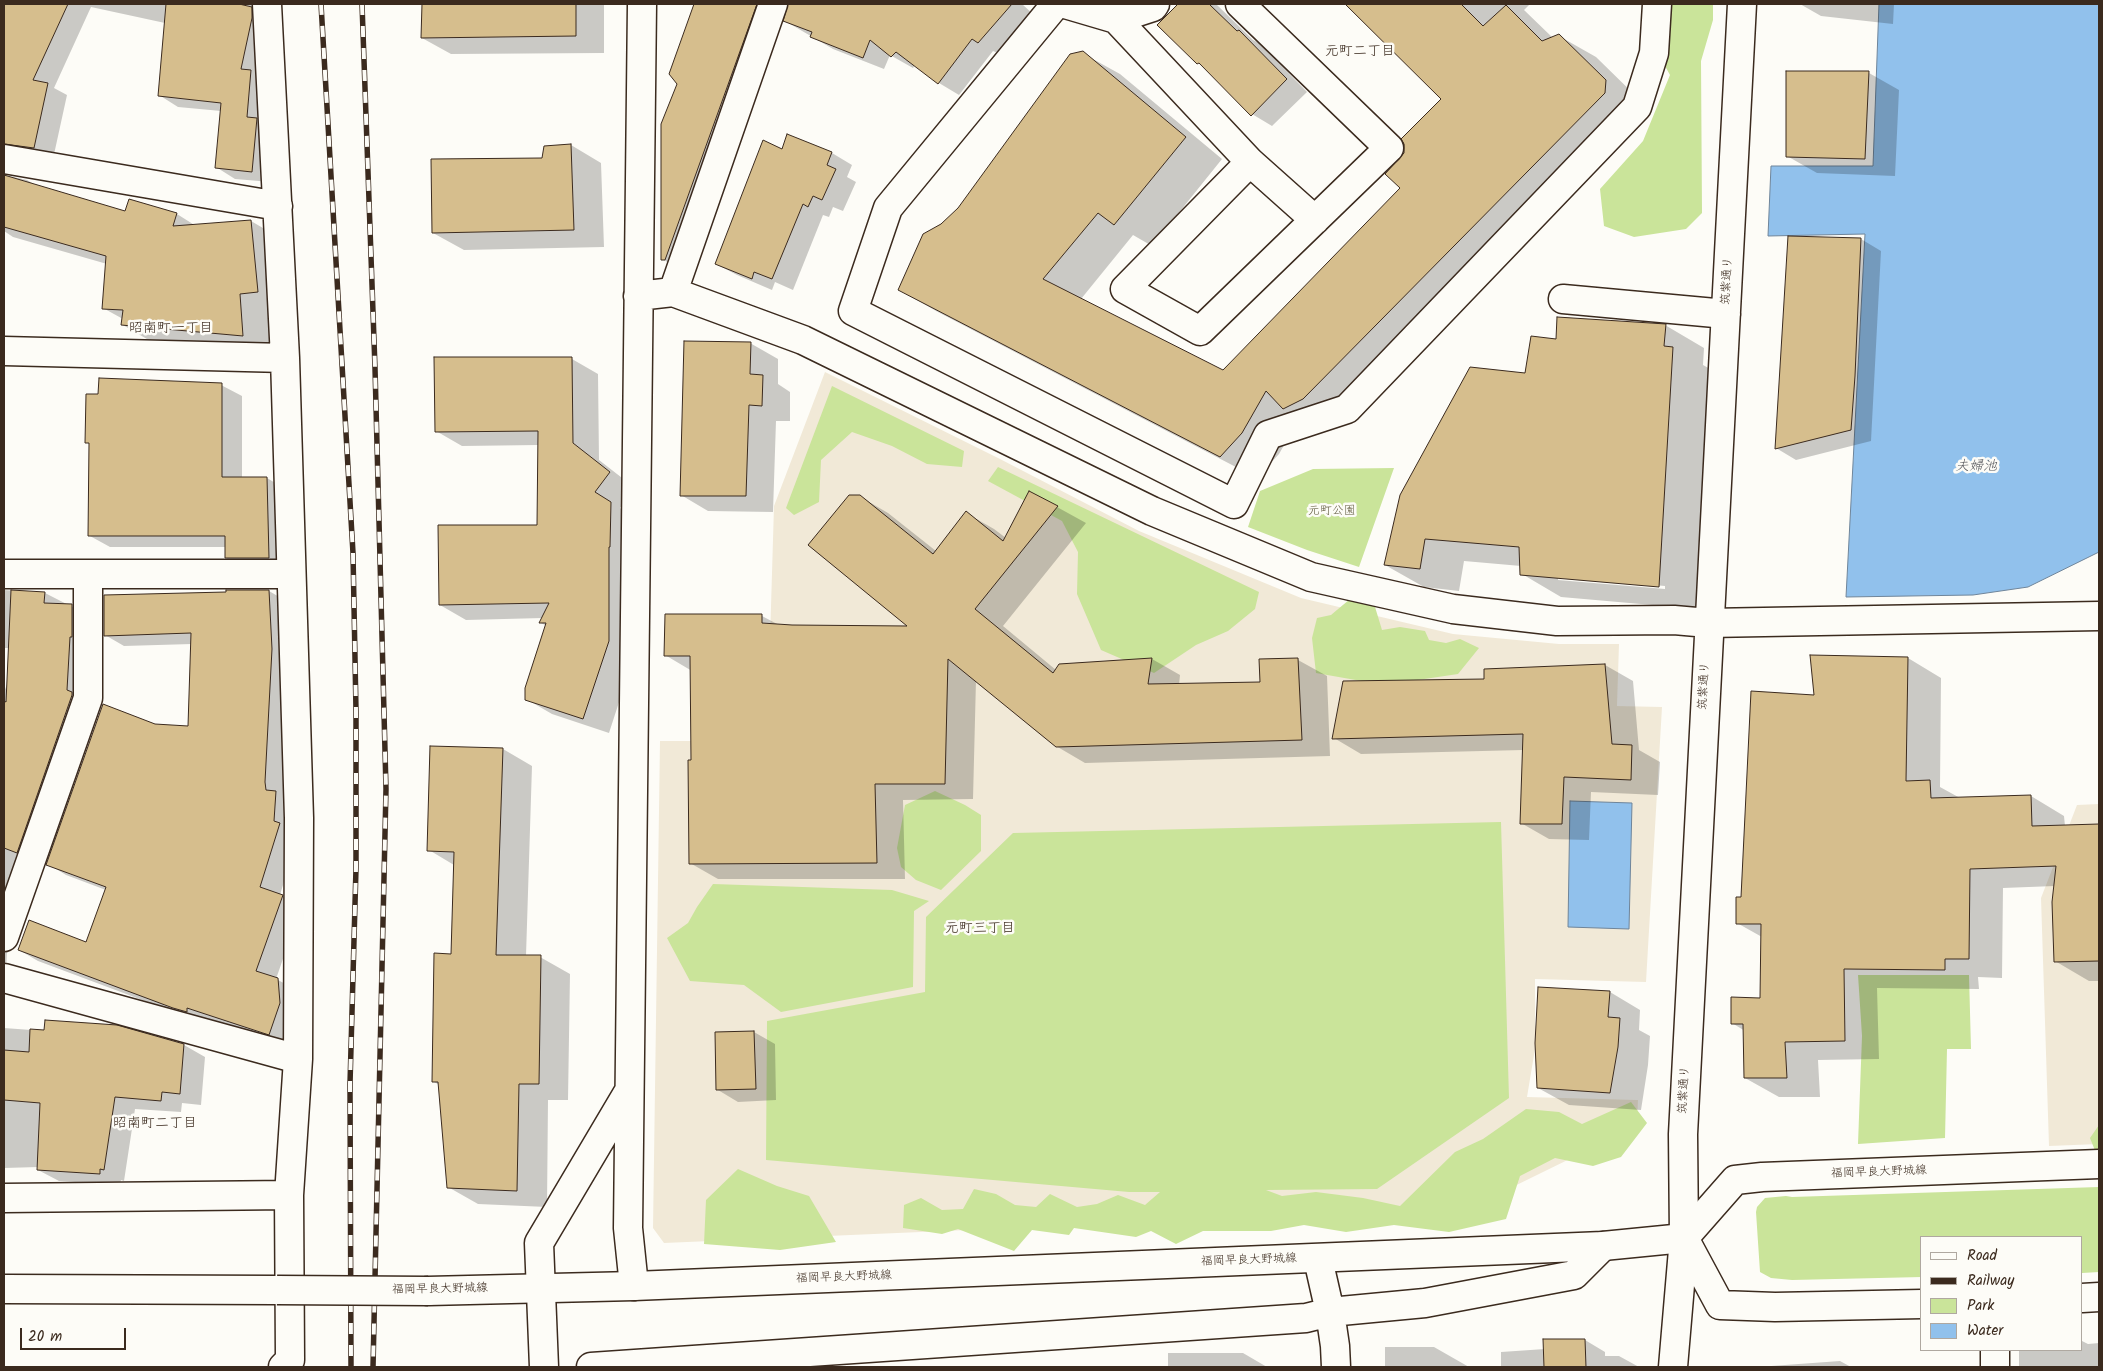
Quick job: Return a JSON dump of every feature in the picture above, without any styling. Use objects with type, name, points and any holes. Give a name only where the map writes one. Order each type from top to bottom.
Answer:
[{"type":"street","points":[[267,4],[285,358],[299,818],[298,1060],[289,1195],[290,1360],[283,1367]]},
{"type":"street","points":[[634,1286],[628,1228],[639,403],[638,296],[642,4]]},
{"type":"street","points":[[673,292],[773,4]]},
{"type":"street","points":[[1056,4],[888,208],[853,311],[1234,504],[1268,435],[1347,408],[1637,107],[1654,53],[1657,4]]},
{"type":"street","points":[[1065,4],[1116,18],[1250,162],[1315,220]]},
{"type":"street","points":[[1116,18],[1153,7],[1155,4]]},
{"type":"street","points":[[1240,4],[1389,148],[1200,331],[1125,289],[1250,162]]},
{"type":"street","name":"筑紫通り","points":[[1673,1367],[1684,1238],[1683,1134],[1708,623],[1742,4]]},
{"type":"street","points":[[4,159],[278,206]]},
{"type":"street","points":[[638,296],[673,292],[831,352],[1152,511],[1311,577],[1453,609],[1557,621],[1674,620],[1708,623],[2099,616]]},
{"type":"street","points":[[1563,299],[1726,314]]},
{"type":"street","points":[[4,350],[285,358]]},
{"type":"street","points":[[4,574],[291,574]]},
{"type":"street","points":[[4,937],[88,698],[88,574]]},
{"type":"street","points":[[4,978],[298,1060]]},
{"type":"street","points":[[544,1367],[539,1243],[630,1090]]},
{"type":"street","name":"福岡早良大野城線","points":[[4,1289],[428,1291],[634,1286],[1603,1246],[1684,1238],[1736,1180],[1762,1177],[2099,1164]]},
{"type":"street","points":[[4,1198],[289,1195]]},
{"type":"street","points":[[1684,1238],[1720,1305],[1775,1307],[1920,1304]]},
{"type":"street","points":[[591,1367],[1306,1318],[1330,1312],[1424,1303],[1574,1275],[1603,1246]]},
{"type":"street","points":[[1318,1259],[1330,1312],[1336,1367]]},
{"type":"street","points":[[2083,1298],[2099,1297]]},
{"type":"street","points":[[1995,1351],[1995,1367]]},
{"type":"shaded area","points":[[825,372],[1139,531],[1301,598],[1453,634],[1559,644],[1619,644],[1617,706],[1662,707],[1646,982],[1535,979],[1535,1049],[1527,1097],[1638,1100],[1637,1126],[1490,1198],[1434,1210],[664,1243],[653,1228],[660,741],[767,741],[774,506]]},
{"type":"shaded area","points":[[2099,804],[2099,1144],[2049,1146],[2041,898],[2077,805]]},
{"type":"green space","points":[[1648,4],[1713,4],[1713,20],[1701,61],[1702,213],[1686,229],[1634,237],[1604,226],[1600,189],[1643,141],[1670,75],[1650,39]]},
{"type":"green space","points":[[832,386],[964,451],[962,467],[927,464],[892,446],[852,432],[821,460],[819,502],[794,515],[786,508]]},
{"type":"green space","points":[[998,467],[1259,592],[1255,609],[1228,631],[1196,645],[1154,673],[1101,650],[1077,594],[1078,552],[1062,521],[988,481]]},
{"type":"green space","name":"元町公園","points":[[1394,468],[1359,567],[1307,550],[1248,527],[1260,491],[1313,469]]},
{"type":"green space","points":[[1356,594],[1372,597],[1382,630],[1400,627],[1425,631],[1429,640],[1446,643],[1460,639],[1479,648],[1458,674],[1384,685],[1316,673],[1312,638],[1317,618],[1331,615]]},
{"type":"green space","points":[[935,791],[981,815],[981,851],[941,890],[916,880],[901,867],[897,848],[905,805]]},
{"type":"green space","points":[[1501,822],[1509,1098],[1377,1189],[1266,1190],[1282,1196],[1316,1192],[1363,1198],[1400,1206],[1455,1152],[1483,1139],[1526,1109],[1559,1112],[1582,1124],[1631,1102],[1647,1123],[1621,1157],[1593,1166],[1555,1158],[1520,1176],[1506,1219],[1449,1232],[1394,1225],[1346,1232],[1304,1225],[1271,1231],[1203,1231],[1176,1244],[1151,1231],[1136,1237],[1074,1228],[1069,1235],[1032,1230],[1014,1251],[958,1229],[942,1234],[903,1228],[904,1205],[921,1198],[942,1210],[963,1209],[974,1189],[996,1194],[1015,1205],[1036,1207],[1050,1194],[1077,1207],[1097,1204],[1118,1195],[1145,1205],[1160,1192],[1129,1192],[766,1160],[767,1021],[925,992],[926,917],[1013,833]]},
{"type":"green space","points":[[713,884],[892,890],[929,901],[914,911],[913,987],[781,1012],[744,985],[690,981],[667,938],[688,923]]},
{"type":"green space","points":[[1858,975],[1969,975],[1971,1049],[1947,1049],[1945,1138],[1858,1144],[1862,1036]]},
{"type":"green space","points":[[2099,1125],[2099,1153],[2096,1153],[2090,1138]]},
{"type":"green space","points":[[738,1169],[777,1186],[809,1196],[836,1242],[780,1250],[704,1244],[706,1200]]},
{"type":"green space","points":[[2099,1187],[2099,1272],[2083,1273],[2083,1236],[1920,1236],[1920,1277],[1792,1280],[1771,1278],[1760,1272],[1757,1207],[1765,1198]]},
{"type":"water","name":"夫婦池","points":[[1879,4],[2099,4],[2099,552],[2028,587],[1973,595],[1846,597],[1865,234],[1768,236],[1771,166],[1873,166]]},
{"type":"water","points":[[1570,801],[1632,803],[1629,929],[1568,927]]},
{"type":"building","points":[[4,4],[68,4],[33,80],[48,83],[34,148],[4,144]]},
{"type":"building","points":[[166,4],[239,4],[252,7],[252,18],[241,69],[251,70],[247,117],[257,118],[252,172],[215,168],[221,103],[158,96]]},
{"type":"building","points":[[422,4],[576,4],[576,36],[421,38]]},
{"type":"building","points":[[694,4],[757,4],[665,260],[661,260],[661,124],[677,84],[669,74]]},
{"type":"building","points":[[788,4],[1012,4],[978,43],[972,39],[938,84],[896,52],[891,57],[870,40],[863,58],[810,37],[812,32],[783,21]]},
{"type":"building","points":[[1178,4],[1209,4],[1237,31],[1239,30],[1287,79],[1251,116],[1199,63],[1197,64],[1157,25]]},
{"type":"building","points":[[1345,4],[1461,4],[1483,26],[1506,5],[1542,41],[1559,34],[1606,80],[1605,93],[1303,399],[1283,409],[1266,391],[1242,433],[1220,457],[898,290],[923,234],[941,224],[958,208],[1070,54],[1083,51],[1186,137],[1114,225],[1098,213],[1043,279],[1223,370],[1400,188],[1385,174],[1404,153],[1404,144],[1401,139],[1441,99]]},
{"type":"building","points":[[1786,71],[1869,71],[1865,159],[1786,157]]},
{"type":"building","points":[[787,134],[832,152],[827,165],[836,169],[822,200],[813,196],[808,207],[803,204],[772,279],[754,272],[752,279],[715,264],[763,140],[782,149]]},
{"type":"building","points":[[571,144],[574,230],[432,233],[431,159],[542,158],[544,146]]},
{"type":"building","points":[[4,175],[125,211],[129,199],[177,213],[173,226],[251,220],[258,292],[240,294],[243,336],[121,325],[123,310],[102,309],[106,256],[4,227]]},
{"type":"building","points":[[1788,236],[1861,238],[1855,376],[1851,430],[1775,449]]},
{"type":"building","points":[[1557,317],[1666,324],[1664,346],[1673,347],[1659,587],[1520,575],[1519,547],[1425,539],[1420,569],[1384,565],[1400,495],[1470,367],[1525,373],[1531,336],[1556,339]]},
{"type":"building","points":[[684,341],[751,342],[750,374],[763,375],[762,406],[749,405],[746,496],[680,496]]},
{"type":"building","points":[[434,357],[572,357],[573,443],[610,472],[595,492],[611,502],[609,641],[583,719],[525,700],[525,688],[546,623],[539,623],[549,603],[439,605],[438,525],[537,525],[538,431],[435,432]]},
{"type":"building","points":[[99,378],[222,383],[222,477],[267,477],[269,558],[225,558],[225,536],[88,536],[89,443],[85,443],[86,394],[98,394]]},
{"type":"building","points":[[1029,491],[1058,506],[975,609],[1053,673],[1059,664],[1152,658],[1148,684],[1260,682],[1259,659],[1298,658],[1302,740],[1056,747],[948,659],[945,784],[875,784],[877,863],[689,864],[690,656],[664,656],[665,614],[762,614],[762,623],[907,626],[808,545],[849,495],[860,495],[933,554],[966,511],[1003,541]]},
{"type":"building","points":[[11,590],[45,592],[44,603],[72,604],[72,637],[70,637],[67,690],[72,692],[72,695],[17,853],[4,848],[4,701],[6,702]]},
{"type":"building","points":[[226,590],[269,590],[272,649],[265,782],[266,790],[276,791],[274,821],[280,823],[260,887],[283,895],[256,971],[278,978],[280,1003],[269,1035],[187,1008],[187,1012],[173,1008],[18,950],[29,920],[86,942],[106,887],[46,865],[103,704],[155,724],[188,726],[191,633],[104,636],[104,595],[226,592]]},
{"type":"building","points":[[1810,655],[1908,657],[1906,781],[1930,780],[1931,798],[2031,795],[2032,826],[2099,824],[2099,961],[2054,962],[2052,902],[2056,866],[1970,869],[1969,959],[1945,959],[1945,970],[1844,969],[1845,1041],[1785,1042],[1787,1078],[1744,1078],[1743,1024],[1731,1024],[1731,997],[1760,998],[1761,924],[1736,924],[1736,897],[1741,897],[1751,691],[1814,695]]},
{"type":"building","points":[[1605,664],[1612,744],[1632,745],[1631,780],[1564,777],[1562,824],[1520,824],[1523,734],[1332,739],[1343,681],[1484,679],[1484,669]]},
{"type":"building","points":[[430,746],[503,748],[496,955],[541,955],[539,1084],[519,1084],[517,1191],[447,1188],[438,1082],[432,1082],[434,953],[451,954],[454,852],[427,851]]},
{"type":"building","points":[[1538,987],[1610,991],[1608,1017],[1620,1018],[1618,1047],[1610,1093],[1537,1088],[1535,1043]]},
{"type":"building","points":[[45,1020],[117,1025],[184,1044],[180,1094],[162,1092],[161,1101],[115,1097],[104,1170],[100,1169],[100,1174],[37,1170],[40,1103],[4,1100],[4,1050],[29,1052],[30,1029],[44,1030]]},
{"type":"building","points":[[754,1031],[756,1089],[716,1090],[715,1032]]},
{"type":"building","points":[[1543,1339],[1585,1339],[1586,1367],[1544,1367]]},
{"type":"railway","points":[[321,4],[353,553],[356,868],[350,1084],[351,1367]]},
{"type":"railway","points":[[362,4],[375,368],[386,789],[373,1367]]},
{"type":"district","name":"元町二丁目","points":[[1360,53]]},
{"type":"district","name":"昭南町一丁目","points":[[171,330]]},
{"type":"district","name":"元町三丁目","points":[[980,930]]},
{"type":"district","name":"昭南町二丁目","points":[[155,1125]]}]
